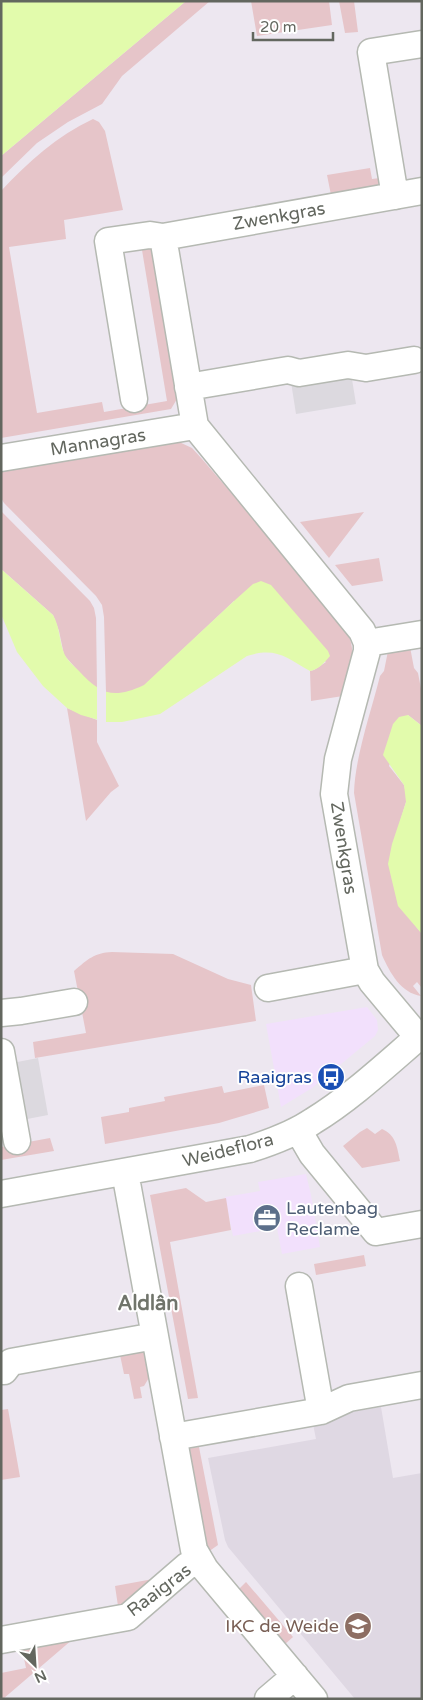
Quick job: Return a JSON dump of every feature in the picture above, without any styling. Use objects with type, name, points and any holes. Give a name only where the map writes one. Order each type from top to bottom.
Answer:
[{"type":"street","points":[[395,196],[371,52],[422,44]]},
{"type":"street","name":"Zwenkgras","points":[[134,399],[108,242],[150,235],[163,237],[422,192]]},
{"type":"street","points":[[163,237],[195,426],[359,626],[367,643],[422,634]]},
{"type":"street","points":[[188,387],[288,370],[299,373],[348,365],[366,368],[414,360]]},
{"type":"street","name":"Mannagras","points":[[1,458],[195,426]]},
{"type":"street","name":"Zwenkgras","points":[[367,643],[365,660],[338,759],[334,794],[365,970],[372,982],[420,1036]]},
{"type":"street","points":[[268,988],[365,970]]},
{"type":"street","points":[[1,1013],[74,1002]]},
{"type":"street","name":"Weideflora","points":[[1,1194],[250,1149],[269,1143],[298,1130],[332,1108],[420,1036]]},
{"type":"street","points":[[1,1052],[17,1141]]},
{"type":"street","points":[[298,1130],[312,1154],[376,1232],[422,1224]]},
{"type":"street","name":"Raaigras","points":[[125,1172],[192,1542],[199,1561],[314,1699]]},
{"type":"street","points":[[299,1286],[321,1410]]},
{"type":"street","points":[[1,1371],[4,1371],[11,1362],[155,1336]]},
{"type":"street","points":[[173,1437],[321,1410],[349,1398],[422,1385]]},
{"type":"street","name":"Raaigras","points":[[1,1640],[128,1617],[187,1566],[199,1561]]},
{"type":"street","points":[[268,1699],[295,1676]]},
{"type":"shaded area","points":[[1,1],[186,1],[1,156]]},
{"type":"shaded area","points":[[186,1],[210,1],[122,76],[102,104],[68,122],[37,143],[1,178],[1,156]]},
{"type":"shaded area","points":[[251,1],[329,1],[332,25],[257,36]]},
{"type":"shaded area","points":[[339,1],[354,1],[358,32],[345,33]]},
{"type":"shaded area","points":[[93,119],[99,122],[105,131],[123,210],[64,220],[66,239],[9,247],[37,413],[102,402],[104,412],[167,401],[141,244],[152,247],[177,399],[171,409],[1,438],[1,191],[44,150],[67,133]]},
{"type":"shaded area","points":[[370,168],[372,179],[380,178],[382,186],[331,195],[327,175]]},
{"type":"shaded area","points":[[351,373],[356,404],[296,414],[291,382]]},
{"type":"shaded area","points":[[177,441],[192,448],[202,459],[290,561],[348,634],[351,642],[352,657],[343,696],[311,701],[310,671],[326,662],[234,601],[144,686],[127,693],[106,693],[102,605],[96,596],[4,503],[1,498],[1,471]]},
{"type":"shaded area","points":[[1,511],[90,601],[94,608],[96,618],[97,688],[89,683],[64,655],[59,631],[53,615],[1,569]]},
{"type":"shaded area","points":[[364,512],[329,558],[300,522]]},
{"type":"shaded area","points":[[379,558],[383,581],[352,586],[335,565]]},
{"type":"shaded area","points":[[1,569],[53,615],[64,653],[68,660],[101,690],[116,693],[144,685],[253,584],[261,581],[271,585],[328,651],[330,656],[319,667],[310,671],[280,655],[257,653],[247,656],[160,714],[122,722],[106,722],[81,715],[67,708],[43,686],[17,652],[1,614]]},
{"type":"shaded area","points":[[410,647],[422,694],[422,726],[408,715],[389,766],[404,785],[406,793],[406,802],[400,822],[411,920],[422,934],[422,988],[417,982],[413,986],[421,996],[408,991],[397,981],[382,955],[354,793],[360,750],[380,676],[384,671],[388,651]]},
{"type":"shaded area","points":[[67,708],[97,720],[97,742],[119,786],[111,792],[86,821]]},
{"type":"shaded area","points":[[408,715],[422,726],[422,934],[398,906],[388,864],[392,844],[406,802],[404,785],[383,755],[393,724],[399,717]]},
{"type":"shaded area","points":[[112,952],[173,954],[228,979],[251,985],[256,1021],[35,1058],[33,1042],[86,1033],[74,971],[92,957]]},
{"type":"shaded area","points":[[367,1007],[377,1020],[378,1030],[375,1036],[312,1088],[281,1107],[266,1024]]},
{"type":"shaded area","points":[[38,1058],[48,1115],[22,1120],[12,1063]]},
{"type":"shaded area","points":[[264,1085],[269,1108],[219,1123],[105,1144],[101,1117],[129,1112],[129,1108],[165,1101],[164,1097],[222,1086],[224,1093]]},
{"type":"shaded area","points":[[367,1128],[375,1134],[382,1129],[393,1138],[400,1161],[362,1168],[343,1146]]},
{"type":"shaded area","points":[[50,1138],[54,1151],[1,1160],[1,1147]]},
{"type":"shaded area","name":"Lautenbag Reclame","points":[[306,1174],[320,1247],[282,1254],[277,1228],[233,1236],[225,1197],[260,1191],[258,1182]]},
{"type":"shaded area","points":[[186,1188],[206,1202],[226,1198],[231,1230],[170,1242],[198,1398],[188,1399],[150,1195]]},
{"type":"shaded area","points":[[364,1255],[366,1266],[316,1275],[314,1264]]},
{"type":"shaded area","points":[[145,1350],[150,1376],[144,1386],[140,1387],[142,1398],[134,1399],[129,1374],[124,1374],[120,1355]]},
{"type":"shaded area","name":"IKC de Weide","points":[[381,1407],[393,1478],[422,1473],[422,1699],[355,1699],[228,1547],[208,1458],[316,1439],[312,1419]]},
{"type":"shaded area","points":[[8,1409],[20,1477],[1,1480],[1,1410]]},
{"type":"shaded area","points":[[199,1447],[218,1545],[208,1552],[187,1449]]},
{"type":"shaded area","points":[[153,1579],[123,1605],[118,1606],[115,1586]]},
{"type":"shaded area","points":[[246,1582],[293,1637],[284,1645],[238,1590]]},
{"type":"shaded area","points":[[73,1639],[1,1699],[1,1673],[26,1668],[22,1649]]},
{"type":"pier","points":[[97,685],[106,690],[106,725],[97,723]]},
{"type":"place","name":"Raaigras","points":[[331,1077]]},
{"type":"place","name":"Lautenbag Reclame","points":[[267,1218]]},
{"type":"place","name":"IKC de Weide","points":[[358,1626]]},
{"type":"district","name":"Aldlân","points":[[148,1303]]}]
